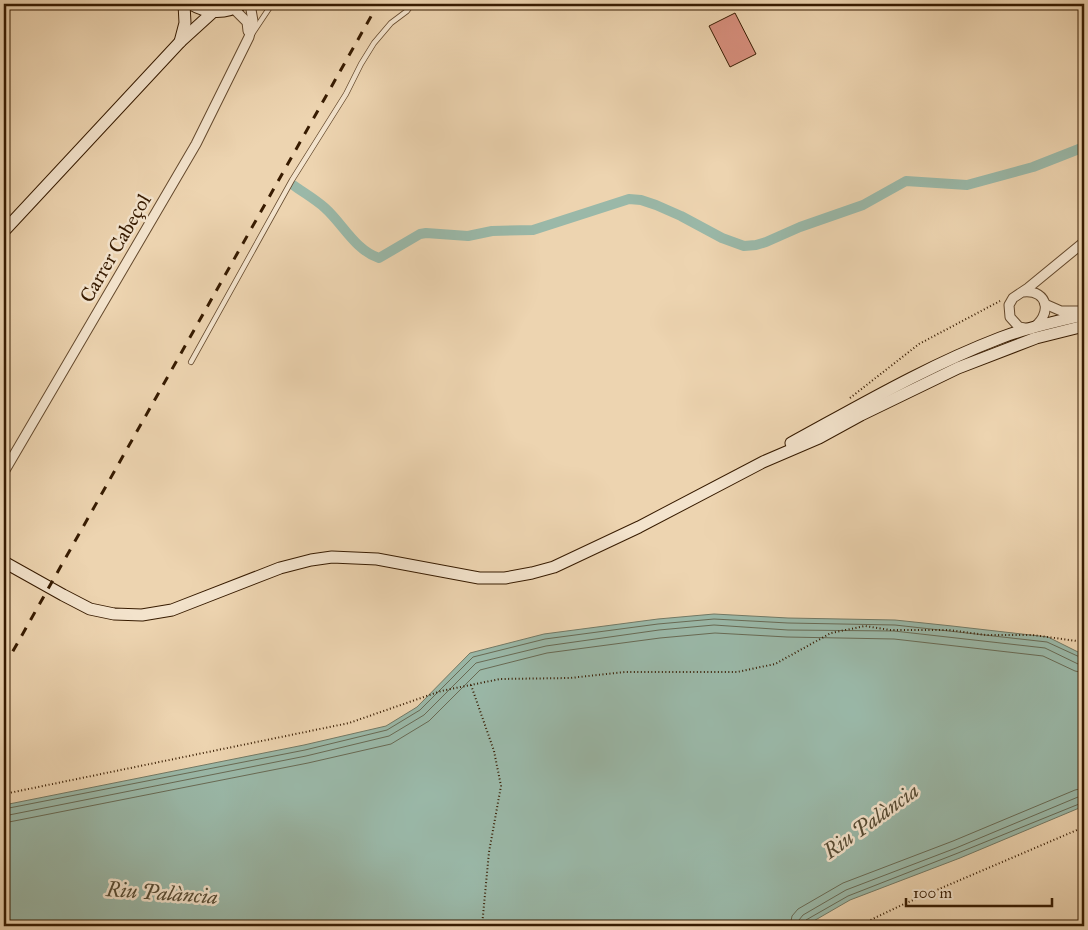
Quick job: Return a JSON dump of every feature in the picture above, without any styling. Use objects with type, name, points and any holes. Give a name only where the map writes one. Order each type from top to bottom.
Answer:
[{"type":"main road","points":[[180,42],[184,23],[184,4]]},
{"type":"main road","points":[[191,4],[213,12],[238,6]]},
{"type":"main road","points":[[4,232],[180,42],[213,12]]},
{"type":"main road","points":[[763,462],[783,448],[936,366],[991,342],[1084,315]]},
{"type":"main road","points":[[1032,329],[1041,331],[1084,320]]},
{"type":"main road","points":[[4,562],[90,608],[114,614],[142,615],[172,610],[280,568],[311,560],[332,558],[378,559],[452,574],[479,578],[505,578],[554,567],[639,527],[763,462],[819,438],[958,368],[1036,338],[1084,326]]},
{"type":"main road","points":[[884,404],[922,380],[974,356],[1022,337],[1032,329]]},
{"type":"street","name":"Carrer Cabeçol","points":[[4,472],[196,144],[249,37],[253,21],[250,4]]},
{"type":"street","points":[[238,6],[247,22],[249,37]]},
{"type":"street","points":[[1045,304],[1044,317],[1032,329],[1019,326],[1010,317],[1008,311],[1013,298],[1084,242]]},
{"type":"street","points":[[1038,280],[1036,289],[1045,304],[1061,311],[1084,311]]},
{"type":"street","points":[[1023,292],[1034,292],[1039,296]]},
{"type":"street","points":[[991,342],[1005,331],[1010,317]]},
{"type":"lane","points":[[249,37],[272,4]]},
{"type":"lane","points":[[191,362],[292,180],[346,94],[361,64],[374,43],[412,4]]},
{"type":"path","points":[[845,402],[919,344],[995,304]]},
{"type":"path","points":[[4,794],[349,723],[441,691],[500,679],[570,678],[625,672],[736,672],[775,664],[831,633],[865,626],[890,630],[949,630],[986,635],[1033,635],[1084,642]]},
{"type":"path","points":[[471,685],[494,751],[501,786],[489,852],[482,926]]},
{"type":"path","points":[[858,926],[904,904],[1084,827]]},
{"type":"water","name":"Riu Palància","points":[[714,614],[788,618],[895,620],[952,626],[1048,637],[1084,655],[1084,806],[960,858],[850,900],[805,926],[4,926],[4,805],[304,745],[386,726],[417,707],[470,653],[544,634],[658,619]]},
{"type":"building","points":[[735,13],[756,54],[730,67],[709,26]]},
{"type":"waterway","points":[[293,185],[332,214],[363,249],[379,258],[420,234],[468,236],[492,231],[533,230],[629,199],[641,200],[656,205],[722,238],[744,246],[766,242],[800,227],[863,205],[906,181],[967,185],[1033,167],[1084,147]]},
{"type":"railway","points":[[4,667],[378,4]]}]
